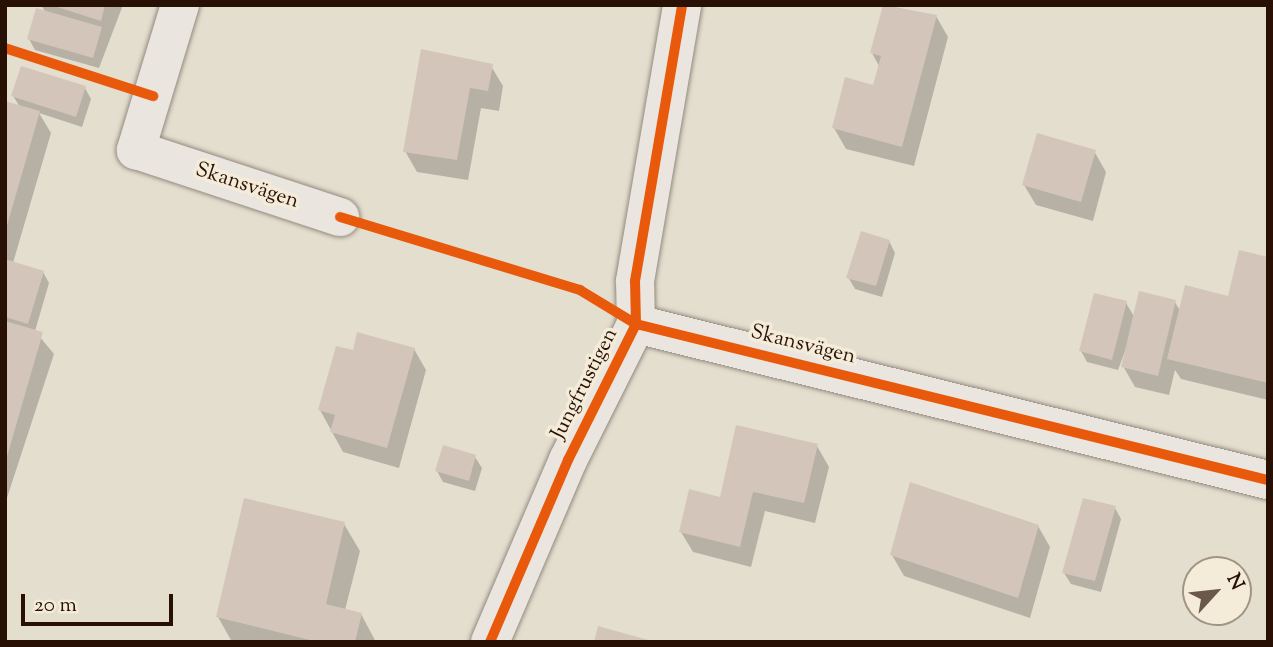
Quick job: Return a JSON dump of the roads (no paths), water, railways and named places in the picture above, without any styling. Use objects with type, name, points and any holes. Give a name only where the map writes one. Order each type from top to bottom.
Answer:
[{"type":"street","name":"Skansvägen","points":[[180,5],[136,150],[341,216]]},
{"type":"street","name":"Jungfrustigen","points":[[490,642],[568,460],[636,324],[635,281],[682,5]]},
{"type":"street","name":"Skansvägen","points":[[636,324],[1268,480]]}]
